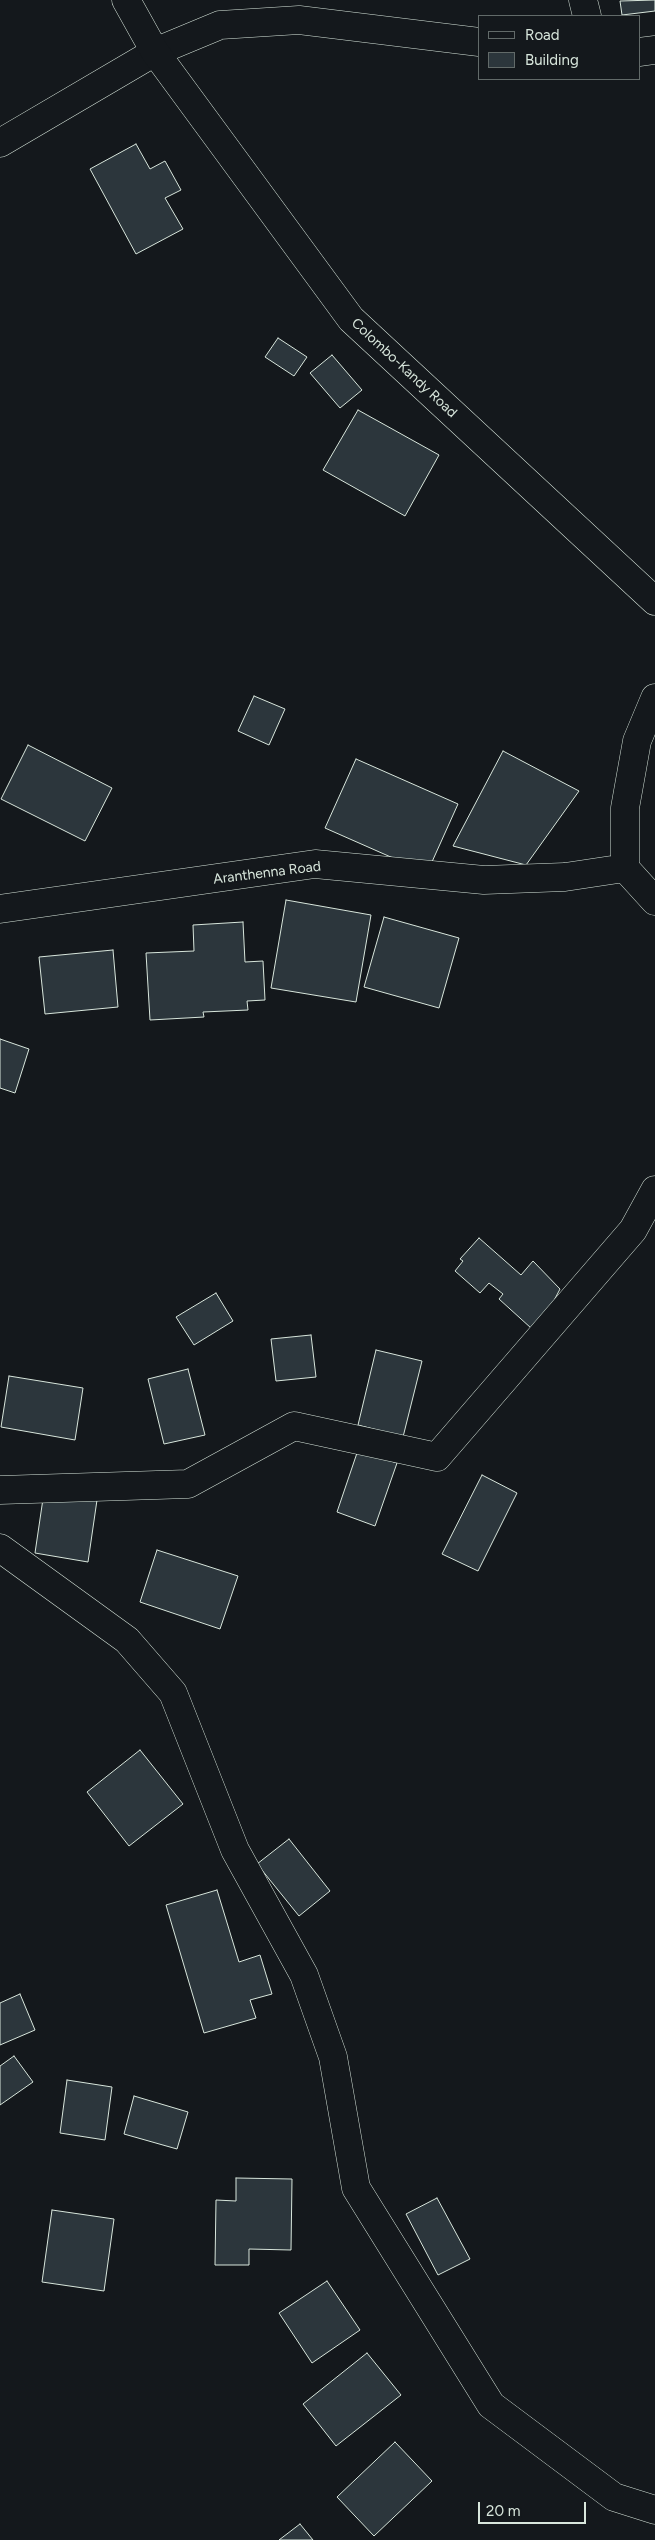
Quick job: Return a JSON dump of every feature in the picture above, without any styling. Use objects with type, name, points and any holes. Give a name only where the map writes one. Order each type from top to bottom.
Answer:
[{"type":"main road","name":"Colombo-Kandy Road","points":[[126,0],[155,52],[351,319],[651,590]]},
{"type":"main road","points":[[583,0],[587,15]]},
{"type":"main road","points":[[0,143],[155,52],[220,25],[299,20],[478,42]]},
{"type":"main road","points":[[640,52],[655,50]]},
{"type":"main road","points":[[655,698],[637,741],[627,798],[625,868],[655,901]]},
{"type":"main road","name":"Aranthenna Road","points":[[0,908],[315,864],[484,880],[565,877],[625,868]]},
{"type":"main road","points":[[0,1490],[188,1484],[294,1426],[437,1457],[633,1230],[655,1190]]},
{"type":"main road","points":[[0,1548],[127,1640],[173,1694],[235,1850],[304,1975],[333,2057],[356,2188],[491,2405],[614,2497],[655,2510]]},
{"type":"building","points":[[655,0],[655,11],[622,15],[620,1]]},
{"type":"building","points":[[136,144],[150,169],[165,161],[181,190],[165,198],[183,229],[136,254],[90,169]]},
{"type":"building","points":[[278,338],[307,357],[294,376],[265,357]]},
{"type":"building","points":[[332,355],[362,390],[340,408],[310,373]]},
{"type":"building","points":[[358,410],[439,455],[405,516],[323,470]]},
{"type":"building","points":[[254,696],[285,709],[269,745],[238,731]]},
{"type":"building","points":[[28,745],[112,788],[85,841],[1,799]]},
{"type":"building","points":[[503,751],[579,791],[526,865],[453,846]]},
{"type":"building","points":[[356,759],[458,804],[427,873],[325,828]]},
{"type":"building","points":[[286,900],[371,915],[356,1002],[271,988]]},
{"type":"building","points":[[384,917],[459,938],[439,1008],[364,987]]},
{"type":"building","points":[[243,922],[245,962],[263,961],[265,1000],[247,1001],[248,1010],[203,1012],[204,1017],[150,1020],[146,953],[194,951],[193,925]]},
{"type":"building","points":[[113,950],[118,1007],[45,1014],[39,957]]},
{"type":"building","points":[[0,1039],[29,1049],[15,1093],[0,1088]]},
{"type":"building","points":[[479,1238],[521,1275],[533,1261],[560,1289],[548,1312],[531,1328],[499,1299],[503,1294],[489,1283],[480,1293],[455,1271],[463,1261],[460,1259]]},
{"type":"building","points":[[216,1293],[233,1321],[194,1345],[176,1317]]},
{"type":"building","points":[[311,1335],[316,1377],[276,1381],[271,1339]]},
{"type":"building","points":[[376,1350],[422,1361],[403,1437],[358,1425]]},
{"type":"building","points":[[188,1369],[205,1435],[164,1444],[148,1379]]},
{"type":"building","points":[[9,1376],[83,1388],[75,1440],[1,1427]]},
{"type":"building","points":[[358,1450],[397,1463],[375,1526],[337,1512]]},
{"type":"building","points":[[482,1475],[517,1493],[478,1571],[442,1554]]},
{"type":"building","points":[[44,1492],[97,1500],[88,1562],[35,1553]]},
{"type":"building","points":[[157,1550],[238,1576],[220,1629],[140,1602]]},
{"type":"building","points":[[140,1750],[183,1804],[129,1846],[87,1792]]},
{"type":"building","points":[[289,1839],[330,1891],[299,1916],[257,1864]]},
{"type":"building","points":[[217,1890],[239,1962],[260,1955],[272,1994],[250,2000],[256,2018],[204,2033],[166,1905]]},
{"type":"building","points":[[20,1994],[35,2030],[0,2045],[0,2003]]},
{"type":"building","points":[[14,2056],[33,2082],[0,2105],[0,2066]]},
{"type":"building","points":[[67,2080],[112,2087],[105,2140],[60,2133]]},
{"type":"building","points":[[134,2096],[188,2112],[177,2149],[124,2134]]},
{"type":"building","points":[[236,2178],[292,2179],[291,2250],[249,2249],[249,2265],[215,2265],[216,2200],[236,2201]]},
{"type":"building","points":[[437,2198],[470,2259],[438,2275],[406,2214]]},
{"type":"building","points":[[52,2210],[114,2219],[104,2291],[42,2282]]},
{"type":"building","points":[[327,2281],[360,2330],[312,2363],[279,2313]]},
{"type":"building","points":[[367,2353],[401,2395],[336,2446],[303,2404]]},
{"type":"building","points":[[395,2442],[432,2481],[374,2536],[337,2497]]},
{"type":"building","points":[[300,2524],[313,2540],[279,2540]]}]
